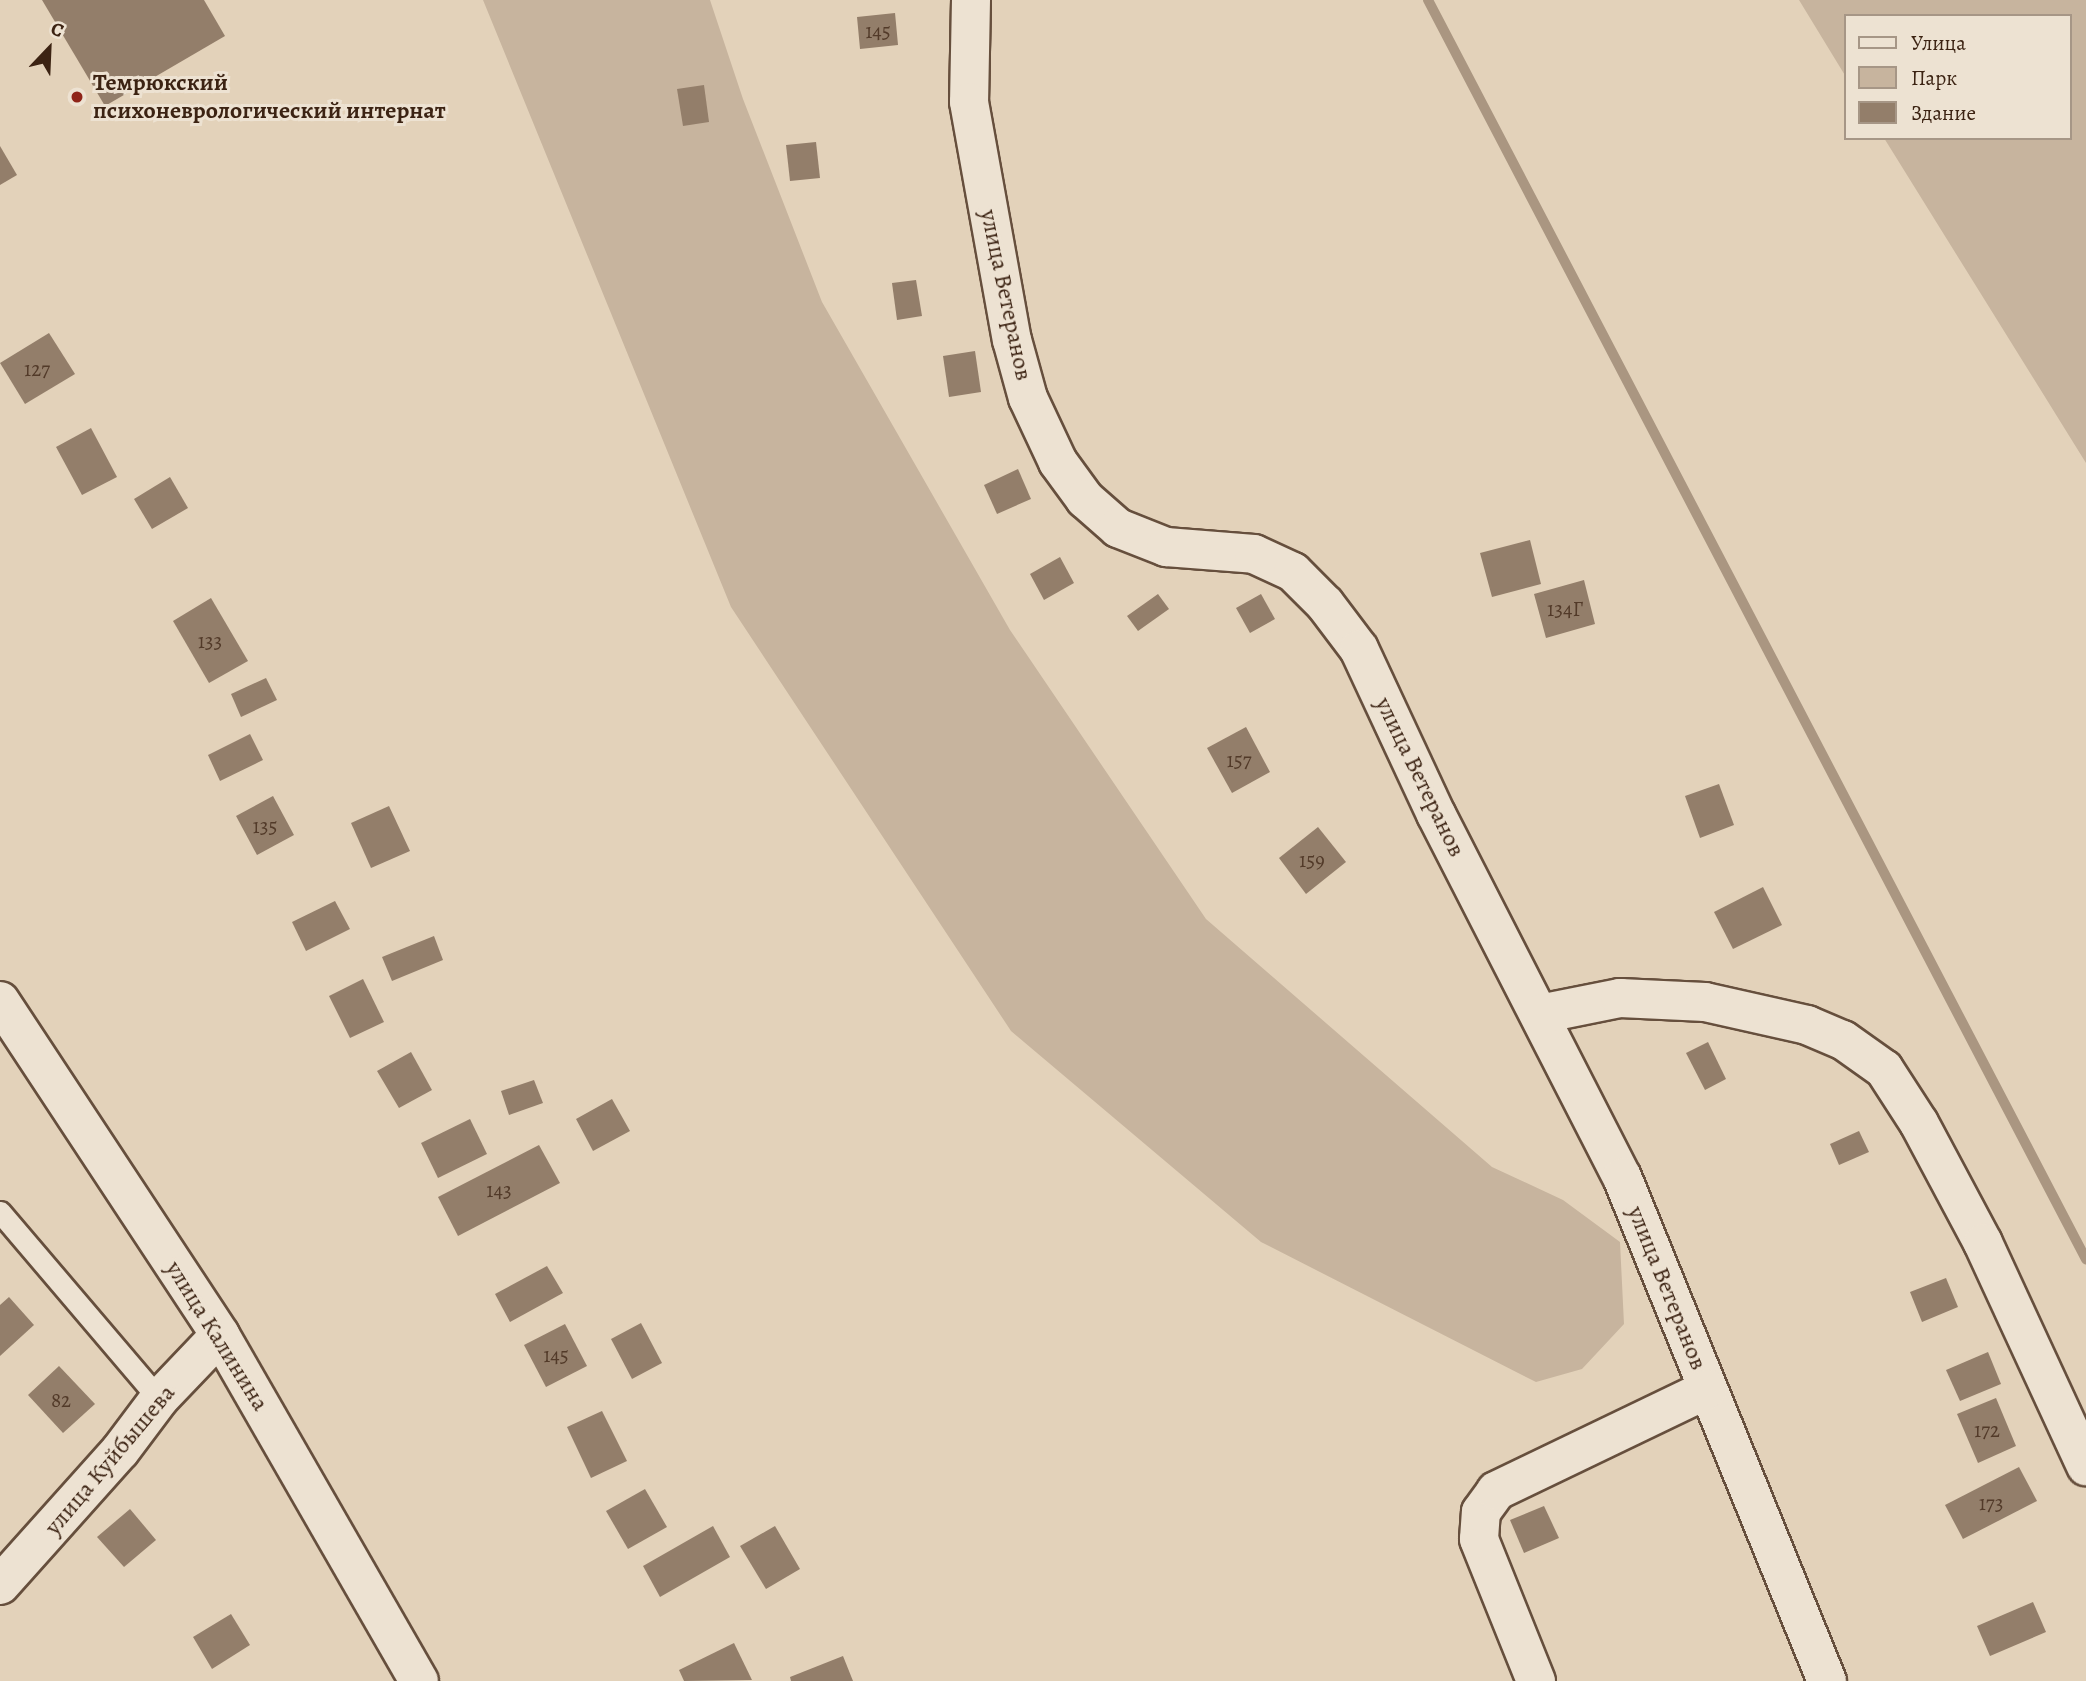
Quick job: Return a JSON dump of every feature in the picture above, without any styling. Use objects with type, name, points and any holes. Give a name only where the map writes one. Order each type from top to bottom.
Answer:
[{"type":"street","name":"улица Ветеранов","points":[[971,0],[970,102],[1012,340],[1028,398],[1058,462],[1084,499],[1118,528],[1166,547],[1254,554],[1293,572],[1325,604],[1359,649],[1436,814],[1622,1177],[1827,1681]]},
{"type":"street","points":[[1540,1014],[1620,998],[1705,1002],[1807,1025],[1843,1040],[1884,1069],[1919,1123],[1983,1243],[2086,1466]]},
{"type":"street","name":"улица Калинина","points":[[0,1001],[220,1335],[419,1681]]},
{"type":"street","name":"улица Куйбышева","points":[[0,1585],[120,1451],[159,1399],[220,1335]]},
{"type":"street","points":[[1536,1681],[1479,1539],[1481,1512],[1496,1491],[1708,1389]]},
{"type":"lane","points":[[0,1212],[159,1399]]},
{"type":"green space","points":[[483,0],[710,0],[743,99],[822,302],[1010,630],[1206,919],[1492,1167],[1563,1200],[1620,1242],[1624,1324],[1582,1369],[1536,1382],[1261,1242],[1011,1031],[731,607]]},
{"type":"green space","points":[[1799,0],[2086,0],[2086,463],[1885,140],[2072,140],[2072,14],[1844,14],[1844,74]]},
{"type":"building","points":[[42,0],[204,0],[225,36],[105,106]]},
{"type":"building","points":[[895,13],[898,45],[860,49],[857,17]]},
{"type":"building","points":[[704,85],[709,122],[683,126],[677,89]]},
{"type":"building","points":[[816,142],[820,178],[790,181],[786,145]]},
{"type":"building","points":[[0,146],[17,175],[0,185]]},
{"type":"building","points":[[916,280],[922,316],[897,320],[892,283]]},
{"type":"building","points":[[49,333],[75,374],[25,404],[0,363]]},
{"type":"building","points":[[975,351],[981,392],[949,397],[943,356]]},
{"type":"building","points":[[91,428],[117,477],[82,495],[56,447]]},
{"type":"building","points":[[1018,469],[1031,499],[997,514],[984,485]]},
{"type":"building","points":[[170,477],[188,508],[152,529],[134,499]]},
{"type":"building","points":[[1530,540],[1541,584],[1492,597],[1480,553]]},
{"type":"building","points":[[1060,557],[1074,583],[1044,600],[1030,574]]},
{"type":"building","points":[[1584,580],[1595,624],[1546,638],[1534,594]]},
{"type":"building","points":[[1158,594],[1169,609],[1138,631],[1127,616]]},
{"type":"building","points":[[1261,594],[1275,619],[1250,633],[1236,608]]},
{"type":"building","points":[[211,598],[248,661],[209,683],[173,621]]},
{"type":"building","points":[[266,678],[277,700],[241,717],[231,694]]},
{"type":"building","points":[[1246,727],[1270,772],[1232,793],[1207,748]]},
{"type":"building","points":[[250,734],[263,760],[220,781],[208,755]]},
{"type":"building","points":[[1719,784],[1734,825],[1700,838],[1685,796]]},
{"type":"building","points":[[273,796],[294,835],[257,855],[236,816]]},
{"type":"building","points":[[389,806],[410,851],[371,868],[351,823]]},
{"type":"building","points":[[1318,827],[1346,862],[1306,894],[1279,858]]},
{"type":"building","points":[[1763,887],[1782,925],[1733,949],[1714,912]]},
{"type":"building","points":[[335,901],[350,929],[306,951],[292,922]]},
{"type":"building","points":[[434,936],[443,960],[392,981],[382,957]]},
{"type":"building","points":[[363,979],[384,1022],[350,1038],[329,996]]},
{"type":"building","points":[[1708,1042],[1726,1079],[1705,1090],[1686,1053]]},
{"type":"building","points":[[411,1052],[432,1090],[399,1108],[377,1071]]},
{"type":"building","points":[[534,1080],[543,1103],[509,1115],[501,1091]]},
{"type":"building","points":[[612,1099],[630,1131],[593,1151],[576,1119]]},
{"type":"building","points":[[470,1119],[487,1154],[438,1178],[421,1143]]},
{"type":"building","points":[[1859,1131],[1869,1152],[1839,1165],[1830,1144]]},
{"type":"building","points":[[539,1145],[560,1183],[458,1236],[438,1197]]},
{"type":"building","points":[[547,1266],[563,1293],[510,1322],[495,1294]]},
{"type":"building","points":[[1946,1278],[1958,1307],[1922,1322],[1910,1292]]},
{"type":"building","points":[[9,1297],[34,1325],[0,1356],[0,1305]]},
{"type":"building","points":[[641,1323],[662,1363],[632,1379],[611,1339]]},
{"type":"building","points":[[565,1324],[587,1366],[546,1387],[524,1345]]},
{"type":"building","points":[[1988,1352],[2001,1384],[1960,1401],[1946,1370]]},
{"type":"building","points":[[59,1366],[95,1404],[63,1433],[28,1395]]},
{"type":"building","points":[[1996,1398],[2016,1446],[1978,1463],[1957,1414]]},
{"type":"building","points":[[602,1411],[627,1461],[591,1478],[567,1427]]},
{"type":"building","points":[[2019,1467],[2037,1501],[1963,1539],[1945,1505]]},
{"type":"building","points":[[645,1489],[667,1527],[628,1549],[606,1511]]},
{"type":"building","points":[[1544,1506],[1559,1538],[1524,1553],[1510,1520]]},
{"type":"building","points":[[130,1509],[156,1540],[124,1567],[97,1537]]},
{"type":"building","points":[[713,1526],[730,1557],[660,1597],[643,1566]]},
{"type":"building","points":[[775,1526],[800,1569],[766,1589],[740,1546]]},
{"type":"building","points":[[2033,1602],[2046,1632],[1990,1656],[1977,1626]]},
{"type":"building","points":[[231,1614],[250,1645],[212,1669],[193,1637]]},
{"type":"building","points":[[734,1643],[752,1680],[684,1681],[679,1670]]},
{"type":"building","points":[[843,1656],[853,1681],[791,1681],[790,1677]]},
{"type":"waterway","points":[[1428,0],[2086,1259]]},
{"type":"place","name":"Темрюкский психоневрологический интернат","points":[[77,97]]}]
